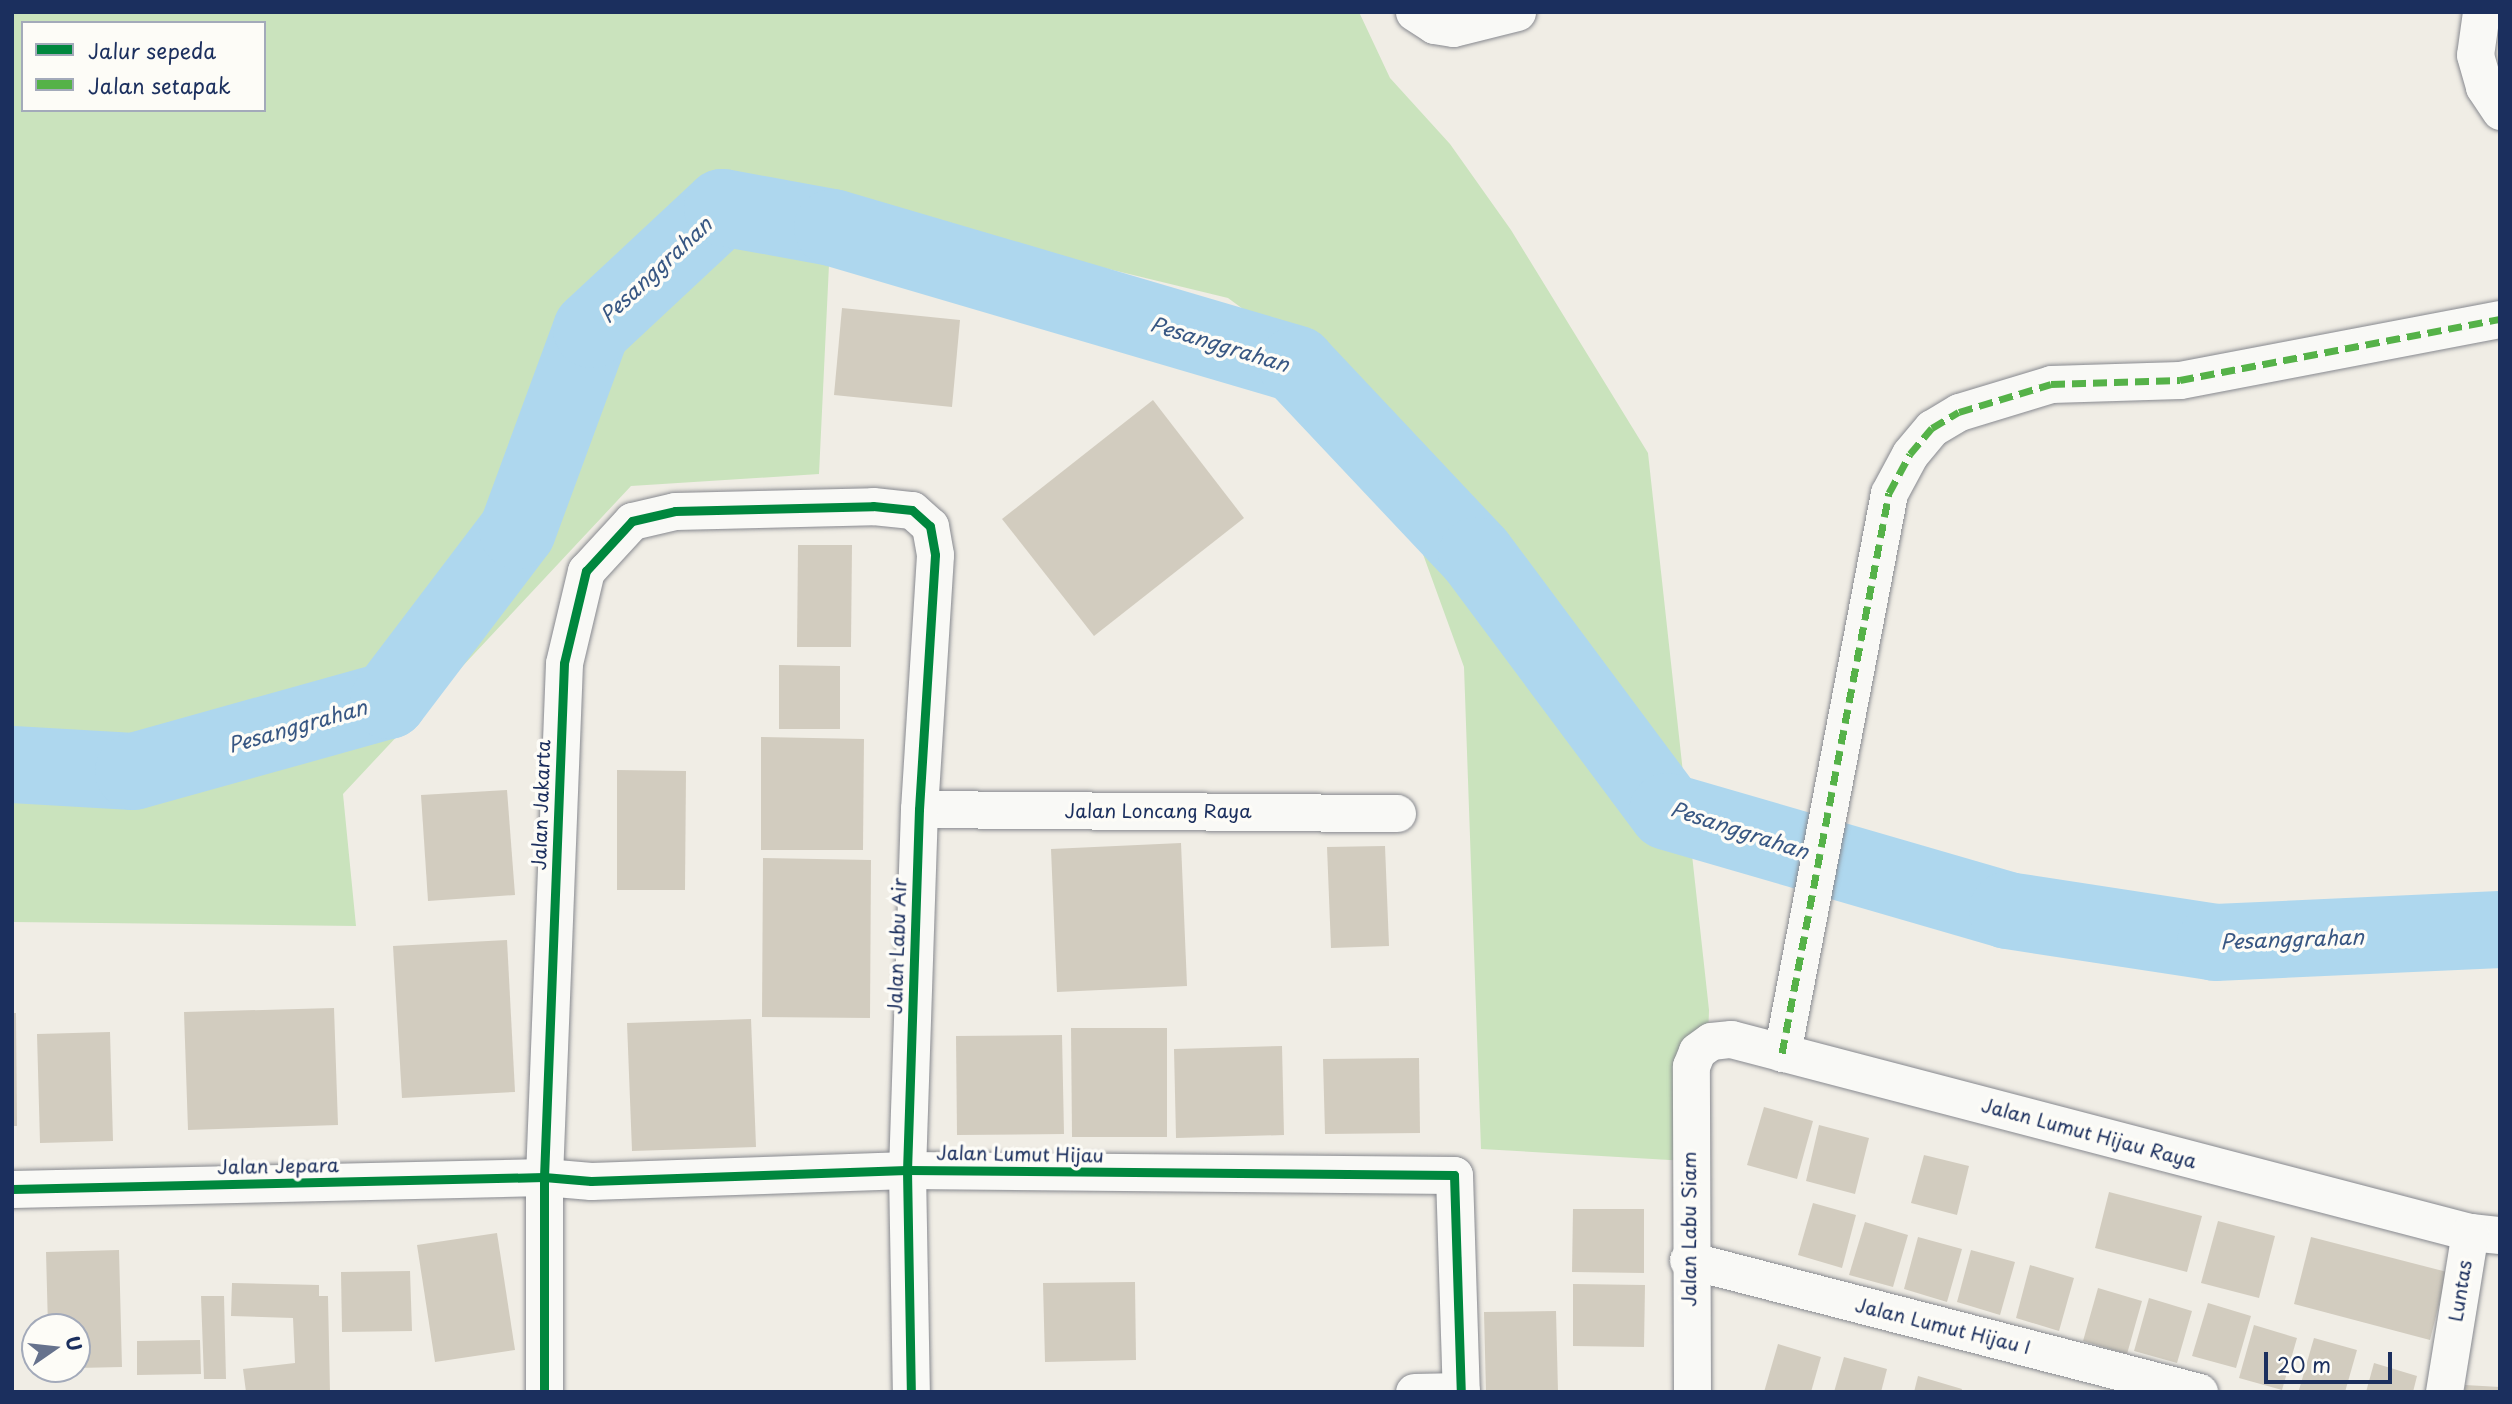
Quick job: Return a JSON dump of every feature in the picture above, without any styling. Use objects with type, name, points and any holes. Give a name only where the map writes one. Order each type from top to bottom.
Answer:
[{"type":"street","points":[[1415,12],[1434,25],[1453,28],[1517,12]]},
{"type":"street","points":[[2481,12],[2475,55],[2484,88],[2500,111]]},
{"type":"street","points":[[1782,1053],[1889,493],[1910,454],[1932,428],[1959,412],[2051,384],[2180,380],[2500,319]]},
{"type":"street","name":"Jalan Jakarta","points":[[544,1392],[544,1177],[564,663],[586,571],[632,521],[675,512],[873,506],[912,510]]},
{"type":"street","name":"Jalan Labu Air","points":[[911,1392],[907,1170],[919,809],[935,555],[929,526],[912,510]]},
{"type":"street","name":"Jalan Loncang Raya","points":[[919,809],[1397,813]]},
{"type":"street","name":"Jalan Lumut Hijau Raya","points":[[1691,1066],[1703,1045],[1720,1039],[2485,1233]]},
{"type":"street","name":"Jalan Labu Siam","points":[[1691,1066],[1688,1260],[1692,1392]]},
{"type":"street","name":"Jalan Lumut Hijau","points":[[544,1177],[591,1181],[907,1170],[1454,1175],[1461,1391]]},
{"type":"street","name":"Jalan Jepara","points":[[12,1189],[544,1177]]},
{"type":"street","name":"Luntas","points":[[2444,1392],[2485,1233]]},
{"type":"street","name":"Jalan Lumut Hijau I","points":[[1688,1260],[2199,1392]]},
{"type":"street","points":[[1414,1392],[1461,1391]]},
{"type":"green space","points":[[12,12],[1359,12],[1390,78],[1450,144],[1511,230],[1648,453],[1709,1010],[1704,1162],[1481,1149],[1464,667],[1367,400],[1228,298],[832,202],[819,474],[631,486],[343,794],[356,926],[12,922]]},
{"type":"building","points":[[842,308],[960,320],[952,407],[834,395]]},
{"type":"building","points":[[1153,400],[1244,518],[1094,636],[1002,519]]},
{"type":"building","points":[[798,545],[852,545],[851,647],[797,647]]},
{"type":"building","points":[[779,665],[840,666],[840,729],[779,729]]},
{"type":"building","points":[[761,737],[864,739],[863,850],[761,850]]},
{"type":"building","points":[[617,770],[686,771],[685,890],[617,890]]},
{"type":"building","points":[[507,790],[515,895],[428,901],[421,795]]},
{"type":"building","points":[[1181,843],[1187,986],[1057,992],[1051,849]]},
{"type":"building","points":[[1385,846],[1389,946],[1331,948],[1327,847]]},
{"type":"building","points":[[763,858],[871,860],[870,1018],[762,1017]]},
{"type":"building","points":[[507,940],[515,1092],[402,1098],[393,946]]},
{"type":"building","points":[[334,1008],[338,1125],[188,1130],[184,1012]]},
{"type":"building","points":[[12,1013],[16,1013],[17,1126],[12,1126]]},
{"type":"building","points":[[751,1019],[756,1147],[632,1151],[627,1023]]},
{"type":"building","points":[[1071,1028],[1167,1028],[1167,1137],[1072,1137]]},
{"type":"building","points":[[110,1032],[113,1141],[40,1143],[37,1034]]},
{"type":"building","points":[[1062,1035],[1064,1134],[957,1135],[956,1036]]},
{"type":"building","points":[[1282,1046],[1284,1135],[1176,1138],[1174,1049]]},
{"type":"building","points":[[1419,1058],[1420,1133],[1325,1134],[1323,1059]]},
{"type":"building","points":[[1764,1107],[1813,1121],[1797,1179],[1747,1165]]},
{"type":"building","points":[[1819,1125],[1869,1138],[1855,1194],[1806,1181]]},
{"type":"building","points":[[1924,1155],[1969,1166],[1957,1215],[1911,1203]]},
{"type":"building","points":[[2109,1192],[2202,1216],[2187,1272],[2095,1248]]},
{"type":"building","points":[[1813,1203],[1856,1215],[1842,1268],[1798,1255]]},
{"type":"building","points":[[1573,1209],[1644,1209],[1644,1273],[1572,1272]]},
{"type":"building","points":[[2218,1221],[2275,1236],[2259,1298],[2201,1283]]},
{"type":"building","points":[[1865,1222],[1908,1235],[1893,1287],[1849,1275]]},
{"type":"building","points":[[497,1233],[515,1350],[435,1362],[417,1245]]},
{"type":"building","points":[[1918,1237],[1962,1249],[1947,1302],[1904,1289]]},
{"type":"building","points":[[2311,1237],[2447,1272],[2430,1340],[2294,1304]]},
{"type":"building","points":[[119,1250],[122,1367],[91,1368],[91,1313],[48,1313],[46,1252]]},
{"type":"building","points":[[1971,1250],[2015,1262],[2000,1315],[1957,1302]]},
{"type":"building","points":[[2030,1265],[2074,1278],[2059,1331],[2016,1318]]},
{"type":"building","points":[[410,1271],[412,1331],[342,1332],[341,1272]]},
{"type":"building","points":[[1135,1282],[1136,1360],[1045,1362],[1043,1283]]},
{"type":"building","points":[[232,1283],[319,1285],[319,1296],[328,1296],[330,1392],[246,1392],[243,1369],[295,1363],[293,1318],[231,1316]]},
{"type":"building","points":[[1573,1284],[1645,1285],[1644,1347],[1573,1346]]},
{"type":"building","points":[[2098,1288],[2142,1301],[2127,1354],[2083,1341]]},
{"type":"building","points":[[201,1296],[224,1296],[226,1379],[204,1379]]},
{"type":"building","points":[[2149,1298],[2192,1311],[2177,1363],[2134,1351]]},
{"type":"building","points":[[2208,1303],[2251,1316],[2236,1368],[2192,1356]]},
{"type":"building","points":[[1556,1311],[1558,1392],[1486,1392],[1484,1312]]},
{"type":"building","points":[[2254,1325],[2297,1338],[2282,1390],[2239,1378]]},
{"type":"building","points":[[2314,1338],[2357,1350],[2345,1392],[2299,1390]]},
{"type":"building","points":[[200,1340],[201,1374],[137,1375],[137,1341]]},
{"type":"building","points":[[1778,1344],[1821,1357],[1811,1392],[1764,1392]]},
{"type":"building","points":[[1844,1357],[1887,1369],[1881,1392],[1834,1392]]},
{"type":"building","points":[[2374,1363],[2417,1376],[2413,1392],[2366,1392]]},
{"type":"building","points":[[1918,1376],[1962,1389],[1961,1392],[1914,1392]]},
{"type":"building","points":[[2465,1385],[2500,1387],[2500,1392],[2464,1392]]},
{"type":"waterway","name":"Pesanggrahan","points":[[12,764],[133,771],[388,700],[517,530],[591,329],[722,207],[832,227],[1296,364],[1476,555],[1667,811],[2007,910],[2215,942],[2500,929]]},
{"type":"marked path","points":[[1782,1053],[1889,493],[1910,454],[1932,428],[1959,412],[2051,384],[2180,380],[2500,319]]},
{"type":"cycle path","points":[[544,1392],[544,1177],[564,663],[586,571],[632,521],[675,511],[873,506],[912,510],[930,526],[935,555],[919,809],[907,1170],[911,1392]]},
{"type":"cycle path","points":[[12,1189],[544,1177],[591,1181],[907,1170],[1454,1175],[1461,1392]]}]
